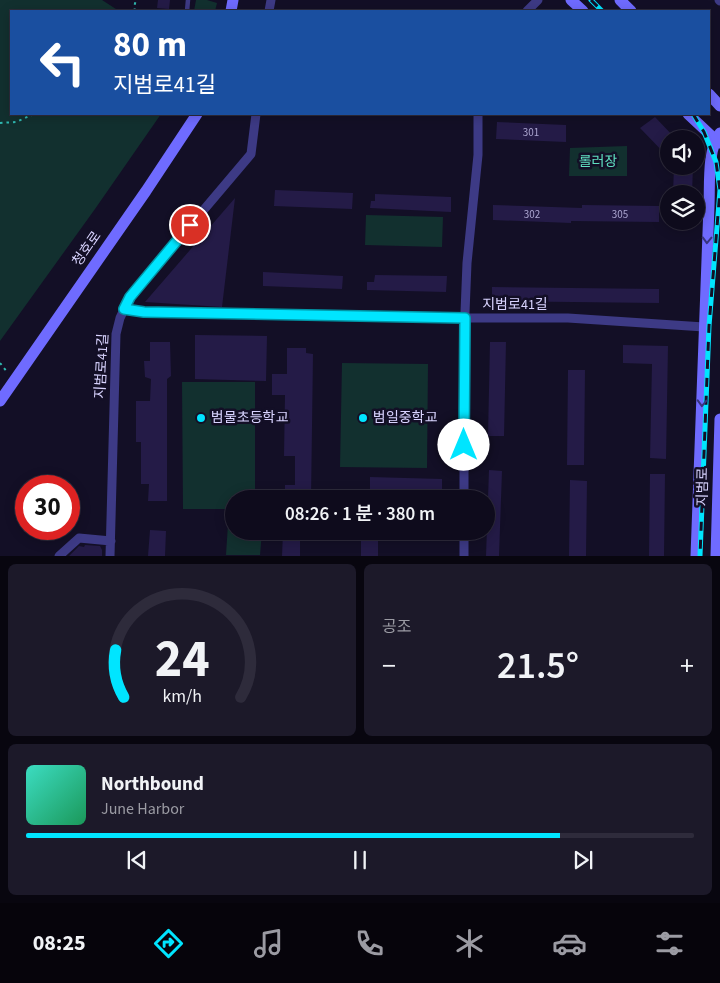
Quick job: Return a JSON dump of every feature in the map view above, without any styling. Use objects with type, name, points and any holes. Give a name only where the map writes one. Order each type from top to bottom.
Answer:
[{"type":"main road","points":[[572,0],[582,10]]},
{"type":"main road","points":[[620,0],[630,10]]},
{"type":"main road","points":[[710,95],[720,106]]},
{"type":"main road","name":"청호로","points":[[0,401],[146,191],[196,115]]},
{"type":"main road","points":[[689,115],[718,139],[712,151],[696,556]]},
{"type":"main road","name":"지범로","points":[[716,556],[720,419]]},
{"type":"street","points":[[528,10],[538,0]]},
{"type":"street","points":[[124,309],[130,297],[251,154],[256,115]]},
{"type":"street","points":[[464,490],[467,263],[478,155],[478,115]]},
{"type":"street","name":"지범로41길","points":[[110,556],[116,334],[124,309],[144,312],[568,318],[704,327]]},
{"type":"street","points":[[59,556],[79,538],[111,541]]},
{"type":"street","points":[[464,540],[464,556]]},
{"type":"path","points":[[0,123],[16,122],[32,115]]},
{"type":"green space","points":[[0,0],[102,0],[117,10],[10,10],[10,115],[160,115],[0,341]]},
{"type":"green space","points":[[196,0],[207,0],[217,3],[215,10],[194,10]]},
{"type":"green space","name":"롤러장","points":[[627,146],[627,176],[569,176],[570,148]]},
{"type":"green space","points":[[366,215],[443,217],[442,247],[365,245]]},
{"type":"green space","points":[[342,363],[428,364],[427,468],[340,467]]},
{"type":"green space","points":[[182,382],[255,382],[255,490],[225,490],[225,509],[183,509]]},
{"type":"green space","points":[[227,540],[261,540],[260,555],[226,555]]},
{"type":"building","points":[[158,0],[170,0],[169,9],[157,8]]},
{"type":"building","points":[[655,117],[667,130],[660,130],[660,149],[640,128]]},
{"type":"building","points":[[497,122],[566,125],[566,142],[496,139]]},
{"type":"building","points":[[674,175],[693,175],[692,185],[673,185]]},
{"type":"building","points":[[275,190],[353,193],[352,209],[274,206]]},
{"type":"building","points":[[375,194],[451,197],[451,212],[370,208],[371,201],[375,201]]},
{"type":"building","points":[[235,198],[222,307],[145,302]]},
{"type":"building","points":[[493,205],[582,208],[582,205],[659,206],[659,222],[571,221],[571,223],[493,220]]},
{"type":"building","points":[[263,272],[343,276],[342,289],[263,286]]},
{"type":"building","points":[[375,275],[447,276],[446,292],[367,290],[367,282],[374,282]]},
{"type":"building","points":[[492,287],[659,289],[659,303],[492,301]]},
{"type":"building","points":[[195,335],[267,336],[266,381],[195,379]]},
{"type":"building","points":[[150,342],[170,342],[171,376],[167,379],[167,501],[148,501],[149,484],[141,484],[141,442],[136,442],[136,401],[150,401],[151,379],[145,377],[144,361],[150,361]]},
{"type":"building","points":[[490,342],[506,342],[504,436],[488,436]]},
{"type":"building","points":[[623,345],[668,346],[666,459],[650,458],[652,364],[623,363]]},
{"type":"building","points":[[287,348],[306,348],[306,353],[313,354],[311,490],[285,490],[285,485],[295,485],[295,456],[284,456],[285,395],[272,395],[272,374],[287,374]]},
{"type":"building","points":[[568,370],[585,370],[584,465],[567,465]]},
{"type":"building","points":[[489,470],[502,471],[499,556],[486,556],[487,540],[495,540],[495,490],[488,490]]},
{"type":"building","points":[[650,474],[665,474],[664,556],[649,556]]},
{"type":"building","points":[[370,477],[442,479],[442,490],[370,490]]},
{"type":"building","points":[[570,480],[587,481],[586,556],[569,556]]},
{"type":"building","points":[[150,530],[166,531],[165,556],[148,556]]},
{"type":"building","points":[[283,540],[300,540],[300,556],[282,556]]},
{"type":"building","points":[[361,540],[378,540],[378,556],[361,556]]},
{"type":"building","points":[[85,545],[100,546],[102,556],[69,556],[79,546],[84,547]]},
{"type":"railway","points":[[591,0],[601,10]]},
{"type":"railway","points":[[694,115],[704,132],[716,162],[720,190],[709,326],[700,556]]},
{"type":"place","name":"범물초등학교","points":[[201,418]]},
{"type":"place","name":"범일중학교","points":[[363,418]]},
{"type":"route","points":[[190,225],[130,297],[124,309],[144,312],[465,318],[464,445]]}]
